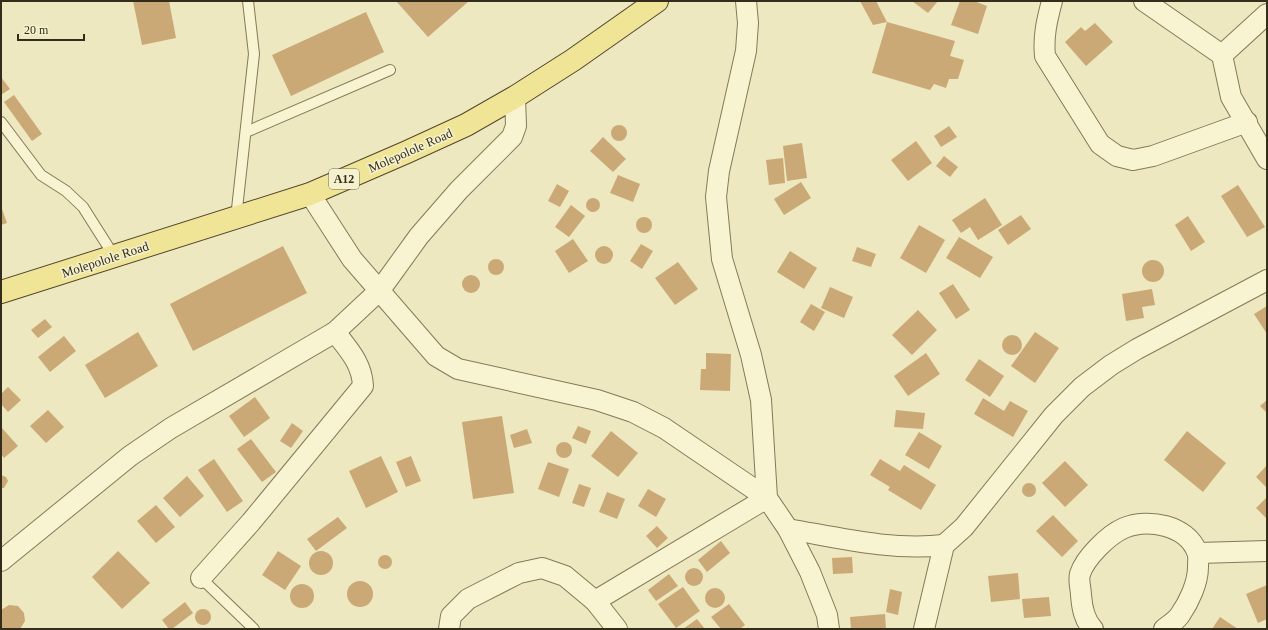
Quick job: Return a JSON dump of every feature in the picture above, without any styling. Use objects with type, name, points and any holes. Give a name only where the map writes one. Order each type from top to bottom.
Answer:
[{"type":"main road","name":"Molepolole Road","points":[[1,292],[310,194],[466,125],[515,97],[573,60],[657,1]]},
{"type":"street","points":[[746,1],[748,23],[746,51],[719,171],[716,196],[722,259],[749,347],[761,400],[767,498]]},
{"type":"street","points":[[1052,1],[1045,24],[1043,41],[1045,56],[1100,144],[1116,156],[1132,160],[1153,156],[1247,122]]},
{"type":"street","points":[[1144,1],[1222,55],[1231,97],[1247,122],[1267,159]]},
{"type":"street","points":[[1222,55],[1267,14]]},
{"type":"street","points":[[1,561],[130,456],[171,428],[335,332],[380,290],[419,236],[459,190],[512,137],[516,126],[515,97]]},
{"type":"street","points":[[310,194],[352,259],[436,356],[458,369],[597,400],[633,412],[664,428],[767,498],[788,529],[810,572],[827,615],[830,629]]},
{"type":"street","points":[[924,629],[944,545],[964,527],[1049,421],[1082,387],[1111,365],[1137,349],[1267,280]]},
{"type":"street","points":[[201,578],[251,522],[363,386],[363,373],[356,360],[335,332]]},
{"type":"street","points":[[595,600],[767,498]]},
{"type":"street","points":[[1093,629],[1088,624],[1083,609],[1080,575],[1089,558],[1102,544],[1124,528],[1142,524],[1165,526],[1182,532],[1190,540],[1198,553],[1198,570],[1192,594],[1179,616],[1164,629]]},
{"type":"street","points":[[788,529],[893,547],[919,548],[944,545]]},
{"type":"street","points":[[1198,553],[1267,551]]},
{"type":"street","points":[[449,629],[451,616],[468,599],[519,573],[542,568],[565,576],[595,600],[617,629]]},
{"type":"lane","points":[[236,218],[254,54],[248,1]]},
{"type":"lane","points":[[246,132],[390,70]]},
{"type":"lane","points":[[1,122],[41,175],[66,191],[83,207],[114,256]]},
{"type":"lane","points":[[201,578],[254,629]]},
{"type":"building","points":[[133,1],[169,1],[176,38],[142,45]]},
{"type":"building","points":[[396,1],[469,1],[428,37]]},
{"type":"building","points":[[860,1],[876,1],[887,22],[873,25]]},
{"type":"building","points":[[912,1],[938,1],[928,13]]},
{"type":"building","points":[[960,1],[974,1],[987,6],[978,34],[951,25]]},
{"type":"building","points":[[366,12],[384,52],[291,96],[272,55]]},
{"type":"building","points":[[887,22],[955,41],[950,56],[964,60],[958,79],[949,79],[946,88],[934,84],[930,90],[872,73]]},
{"type":"building","points":[[1095,23],[1113,42],[1086,66],[1065,42],[1081,27],[1085,31]]},
{"type":"building","points":[[1,77],[10,89],[1,95]]},
{"type":"building","points":[[14,95],[42,134],[32,141],[4,102]]},
{"type":"building","points":[[619,125],[626,130],[627,133],[622,140],[619,141],[612,136],[611,133],[616,126]]},
{"type":"building","points":[[949,126],[957,137],[941,147],[934,136]]},
{"type":"building","points":[[603,137],[626,159],[613,172],[590,151]]},
{"type":"building","points":[[916,141],[932,163],[908,181],[891,160]]},
{"type":"building","points":[[802,143],[807,178],[787,181],[783,146]]},
{"type":"building","points":[[944,156],[958,167],[950,177],[936,166]]},
{"type":"building","points":[[783,158],[785,183],[769,185],[766,160]]},
{"type":"building","points":[[618,175],[640,184],[633,202],[610,193]]},
{"type":"building","points":[[801,182],[811,198],[784,215],[774,199]]},
{"type":"building","points":[[557,184],[569,191],[560,207],[548,201]]},
{"type":"building","points":[[1238,185],[1265,227],[1247,237],[1221,196]]},
{"type":"building","points":[[590,198],[596,198],[600,202],[600,208],[596,212],[590,212],[586,208],[586,202]]},
{"type":"building","points":[[985,198],[1002,225],[978,240],[970,227],[961,233],[952,220]]},
{"type":"building","points":[[571,205],[585,216],[569,237],[555,227]]},
{"type":"building","points":[[1,206],[7,223],[1,225]]},
{"type":"building","points":[[1021,215],[1031,229],[1008,245],[998,230]]},
{"type":"building","points":[[1188,216],[1205,242],[1191,251],[1175,225]]},
{"type":"building","points":[[644,217],[651,222],[652,225],[647,232],[644,233],[637,228],[636,225],[641,218]]},
{"type":"building","points":[[919,225],[945,240],[926,273],[900,258]]},
{"type":"building","points":[[959,237],[993,257],[980,278],[946,258]]},
{"type":"building","points":[[573,239],[588,261],[569,273],[555,251]]},
{"type":"building","points":[[641,244],[653,251],[642,269],[630,261]]},
{"type":"building","points":[[283,246],[307,293],[193,351],[170,304]]},
{"type":"building","points":[[604,246],[610,249],[613,255],[610,261],[604,264],[598,261],[595,255],[598,249]]},
{"type":"building","points":[[857,247],[876,254],[871,267],[852,261]]},
{"type":"building","points":[[790,251],[817,268],[804,289],[777,272]]},
{"type":"building","points":[[496,259],[503,264],[504,267],[499,274],[496,275],[489,270],[488,267],[493,260]]},
{"type":"building","points":[[1153,260],[1161,263],[1164,271],[1161,279],[1153,282],[1145,279],[1142,271],[1145,263]]},
{"type":"building","points":[[678,262],[698,289],[675,305],[655,278]]},
{"type":"building","points":[[467,275],[475,275],[480,280],[478,291],[475,293],[467,293],[462,288],[462,280]]},
{"type":"building","points":[[953,284],[970,310],[956,319],[939,293]]},
{"type":"building","points":[[830,287],[853,297],[844,318],[821,308]]},
{"type":"building","points":[[1152,289],[1155,305],[1142,307],[1144,318],[1126,321],[1122,294]]},
{"type":"building","points":[[811,304],[825,312],[814,331],[800,322]]},
{"type":"building","points":[[1267,306],[1267,334],[1254,314]]},
{"type":"building","points":[[918,310],[937,330],[912,355],[892,335]]},
{"type":"building","points":[[45,319],[52,327],[38,338],[31,330]]},
{"type":"building","points":[[138,332],[158,366],[105,398],[85,365]]},
{"type":"building","points":[[1035,332],[1059,348],[1035,383],[1011,366]]},
{"type":"building","points":[[1012,335],[1019,338],[1022,345],[1019,352],[1012,355],[1005,352],[1002,345],[1005,338]]},
{"type":"building","points":[[64,336],[76,351],[50,372],[38,357]]},
{"type":"building","points":[[706,353],[731,354],[730,391],[700,390],[701,369],[706,369]]},
{"type":"building","points":[[926,353],[940,374],[908,396],[894,376]]},
{"type":"building","points":[[979,359],[1004,376],[990,397],[965,380]]},
{"type":"building","points":[[8,387],[21,400],[8,412],[1,404],[1,394]]},
{"type":"building","points":[[255,397],[270,418],[244,437],[229,416]]},
{"type":"building","points":[[983,398],[1004,411],[1010,401],[1028,411],[1013,437],[974,414]]},
{"type":"building","points":[[1267,400],[1267,413],[1260,406]]},
{"type":"building","points":[[48,410],[64,427],[46,443],[30,426]]},
{"type":"building","points":[[896,410],[925,413],[923,429],[894,427]]},
{"type":"building","points":[[502,416],[514,493],[473,499],[462,422]]},
{"type":"building","points":[[292,423],[303,431],[291,448],[280,441]]},
{"type":"building","points":[[578,426],[591,431],[586,444],[572,438]]},
{"type":"building","points":[[1,427],[18,446],[4,458],[1,454]]},
{"type":"building","points":[[527,429],[532,443],[514,448],[510,435]]},
{"type":"building","points":[[611,431],[638,453],[618,477],[591,456]]},
{"type":"building","points":[[1187,431],[1226,463],[1203,492],[1164,460]]},
{"type":"building","points":[[919,432],[942,446],[929,469],[905,455]]},
{"type":"building","points":[[251,439],[276,472],[262,482],[237,449]]},
{"type":"building","points":[[564,442],[570,444],[572,450],[570,456],[564,458],[558,456],[556,450],[558,444]]},
{"type":"building","points":[[381,456],[398,492],[366,508],[349,471]]},
{"type":"building","points":[[411,456],[421,481],[406,487],[396,462]]},
{"type":"building","points":[[214,459],[243,501],[227,512],[198,470]]},
{"type":"building","points":[[880,459],[900,471],[904,465],[936,485],[921,510],[888,490],[890,487],[870,475]]},
{"type":"building","points":[[1065,461],[1088,485],[1065,507],[1042,483]]},
{"type":"building","points":[[548,462],[569,469],[559,497],[538,489]]},
{"type":"building","points":[[1267,465],[1267,488],[1256,477]]},
{"type":"building","points":[[1,475],[6,477],[8,481],[4,488],[1,488]]},
{"type":"building","points":[[187,476],[204,496],[180,517],[163,498]]},
{"type":"building","points":[[1029,483],[1034,485],[1036,490],[1034,495],[1029,497],[1024,495],[1022,490],[1024,485]]},
{"type":"building","points":[[579,484],[591,488],[584,507],[572,503]]},
{"type":"building","points":[[648,489],[666,499],[656,517],[638,506]]},
{"type":"building","points":[[607,492],[625,499],[617,519],[599,512]]},
{"type":"building","points":[[1267,497],[1267,519],[1256,508]]},
{"type":"building","points":[[156,505],[175,527],[156,543],[137,521]]},
{"type":"building","points":[[1053,515],[1078,541],[1062,557],[1036,531]]},
{"type":"building","points":[[338,517],[347,528],[316,551],[307,539]]},
{"type":"building","points":[[657,526],[668,538],[657,548],[646,536]]},
{"type":"building","points":[[721,541],[730,553],[707,572],[698,560]]},
{"type":"building","points":[[118,551],[150,583],[122,609],[92,577]]},
{"type":"building","points":[[278,551],[301,566],[285,590],[262,575]]},
{"type":"building","points":[[321,551],[329,555],[333,563],[329,571],[321,575],[313,571],[309,563],[313,555]]},
{"type":"building","points":[[382,555],[388,555],[392,559],[392,565],[388,569],[382,569],[378,565],[378,559]]},
{"type":"building","points":[[852,557],[853,573],[833,574],[832,558]]},
{"type":"building","points":[[690,568],[698,568],[703,573],[701,584],[698,586],[690,586],[685,581],[685,573]]},
{"type":"building","points":[[1018,573],[1020,599],[991,602],[988,576]]},
{"type":"building","points":[[669,574],[678,586],[656,601],[648,590]]},
{"type":"building","points":[[360,581],[369,585],[373,594],[369,603],[360,607],[351,603],[347,594],[351,585]]},
{"type":"building","points":[[302,584],[310,588],[314,596],[310,604],[302,608],[294,604],[290,596],[294,588]]},
{"type":"building","points":[[1267,585],[1267,619],[1258,623],[1246,594]]},
{"type":"building","points":[[683,587],[700,611],[676,628],[658,604]]},
{"type":"building","points":[[715,588],[722,591],[725,598],[722,605],[715,608],[708,605],[705,598],[708,591]]},
{"type":"building","points":[[890,589],[902,592],[898,615],[886,612]]},
{"type":"building","points":[[1049,597],[1051,616],[1024,618],[1022,599]]},
{"type":"building","points":[[185,602],[193,613],[172,629],[169,629],[162,620]]},
{"type":"building","points":[[729,604],[745,625],[740,629],[721,629],[711,617]]},
{"type":"building","points":[[9,605],[18,606],[24,613],[25,621],[20,629],[3,629],[1,627],[1,610]]},
{"type":"building","points":[[203,609],[209,611],[211,617],[209,623],[203,625],[197,623],[195,617],[197,611]]},
{"type":"building","points":[[885,614],[886,629],[851,629],[850,617]]},
{"type":"building","points":[[1220,617],[1238,629],[1212,629]]},
{"type":"building","points":[[697,619],[705,629],[683,629]]}]
